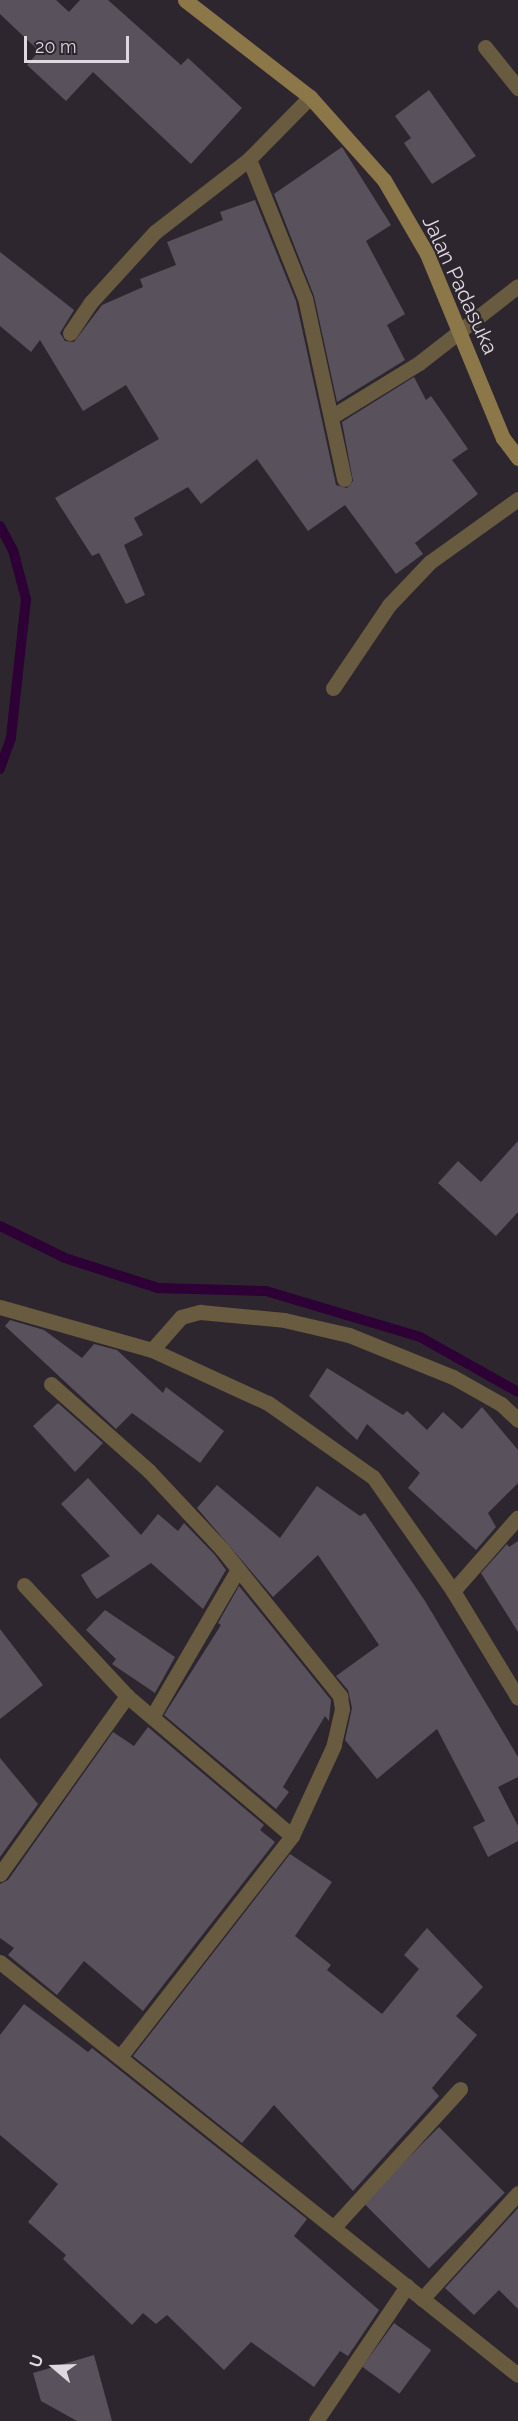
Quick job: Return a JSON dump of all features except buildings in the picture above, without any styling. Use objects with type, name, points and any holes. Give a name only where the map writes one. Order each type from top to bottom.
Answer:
[{"type":"street","name":"Jalan Padasuka","points":[[184,0],[310,97],[384,180],[427,254],[503,438],[518,458]]},
{"type":"street","points":[[485,47],[518,88]]},
{"type":"street","points":[[70,333],[91,302],[155,232],[249,159],[310,97]]},
{"type":"street","points":[[249,159],[305,297],[344,479]]},
{"type":"street","points":[[331,417],[461,332],[518,286]]},
{"type":"street","points":[[333,688],[389,605],[422,571],[518,499]]},
{"type":"street","points":[[0,1307],[152,1350],[268,1403],[373,1477],[453,1591],[518,1698]]},
{"type":"street","points":[[152,1350],[166,1329],[181,1317],[200,1312],[284,1320],[350,1335],[453,1377],[501,1404],[518,1420]]},
{"type":"street","points":[[51,1384],[149,1471],[238,1569],[340,1696],[342,1709],[334,1745],[292,1836],[120,2057]]},
{"type":"street","points":[[453,1591],[518,1517]]},
{"type":"street","points":[[152,1717],[238,1569]]},
{"type":"street","points":[[24,1585],[126,1696],[292,1836]]},
{"type":"street","points":[[0,1874],[126,1696]]},
{"type":"street","points":[[1,1964],[518,2375]]},
{"type":"street","points":[[333,2227],[460,2089]]},
{"type":"street","points":[[422,2299],[518,2193]]},
{"type":"street","points":[[316,2421],[407,2286]]},
{"type":"waterway","points":[[0,526],[13,550],[26,599],[11,738],[0,769]]},
{"type":"waterway","points":[[0,1226],[65,1258],[158,1288],[266,1291],[420,1337],[518,1392]]}]
